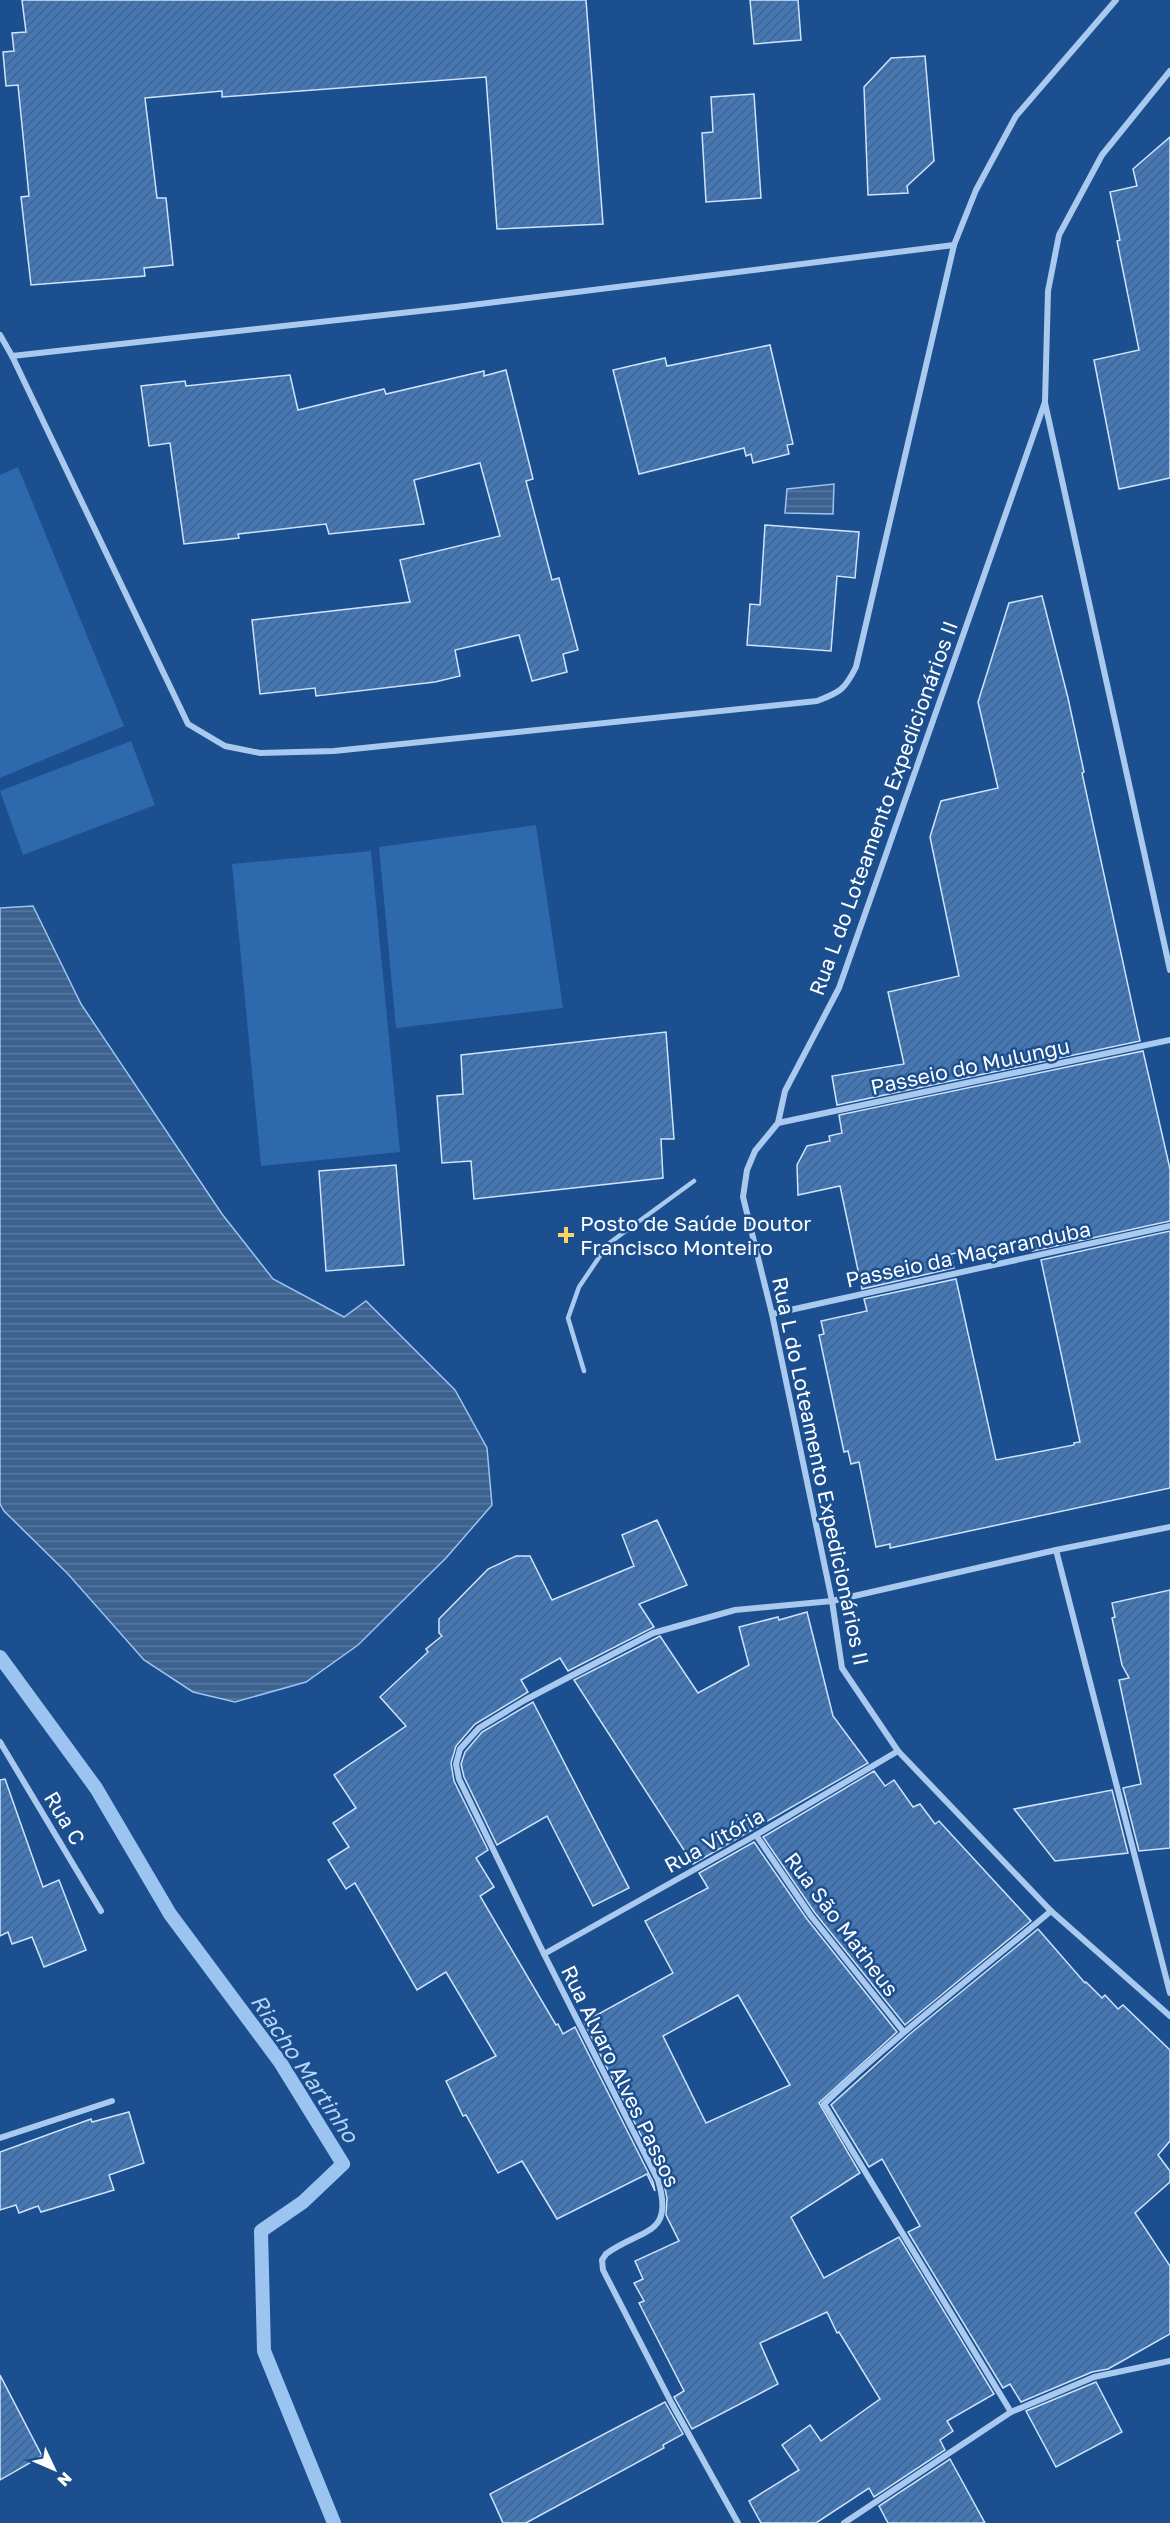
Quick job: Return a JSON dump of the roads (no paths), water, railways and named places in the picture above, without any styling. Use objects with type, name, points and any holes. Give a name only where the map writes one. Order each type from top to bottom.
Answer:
[{"type":"street","points":[[0,334],[188,724],[225,746],[260,753],[334,751],[817,701],[840,692],[847,685],[856,667],[954,245],[976,190],[1016,116],[1116,0]]},
{"type":"street","name":"Rua L do Loteamento Expedicionários II","points":[[1170,71],[1102,155],[1059,235],[1048,291],[1045,402],[839,988],[785,1091],[778,1124],[755,1151],[747,1170],[743,1197],[772,1314],[832,1601],[842,1668],[898,1751],[1051,1911],[1170,2016]]},
{"type":"street","points":[[12,356],[475,305],[954,245]]},
{"type":"street","points":[[1045,402],[1170,970]]},
{"type":"street","name":"Passeio do Mulungu","points":[[778,1124],[1170,1040]]},
{"type":"street","name":"Passeio da Maçaranduba","points":[[772,1314],[1170,1226]]},
{"type":"street","points":[[832,1601],[1056,1550],[1170,1527]]},
{"type":"street","points":[[1056,1550],[1170,1993]]},
{"type":"street","name":"Rua Alvaro Alves Passos","points":[[738,2523],[672,2404],[603,2270],[602,2260],[606,2254],[653,2228],[659,2220],[664,2207],[664,2199],[658,2180],[459,1779],[456,1764],[460,1749],[479,1728],[525,1700],[653,1633],[735,1610],[832,1601]]},
{"type":"street","name":"Rua C","points":[[0,1742],[101,1911]]},
{"type":"street","name":"Rua Vitória","points":[[544,1954],[756,1836],[898,1751]]},
{"type":"street","name":"Rua São Matheus","points":[[756,1836],[811,1916],[903,2031]]},
{"type":"street","points":[[1011,2412],[824,2104],[903,2031],[963,1985],[1051,1911]]},
{"type":"street","points":[[0,2138],[112,2102]]},
{"type":"street","points":[[844,2523],[1011,2412],[1094,2377],[1170,2361]]},
{"type":"lane","points":[[584,1371],[568,1318],[579,1287],[608,1244],[694,1181]]},
{"type":"waterway","name":"Riacho Martinho","points":[[0,1657],[96,1788],[170,1914],[280,2062],[343,2164],[303,2202],[261,2231],[264,2351],[334,2523]]},
{"type":"place","name":"Posto de Saúde Doutor Francisco Monteiro","points":[[566,1235]]}]
